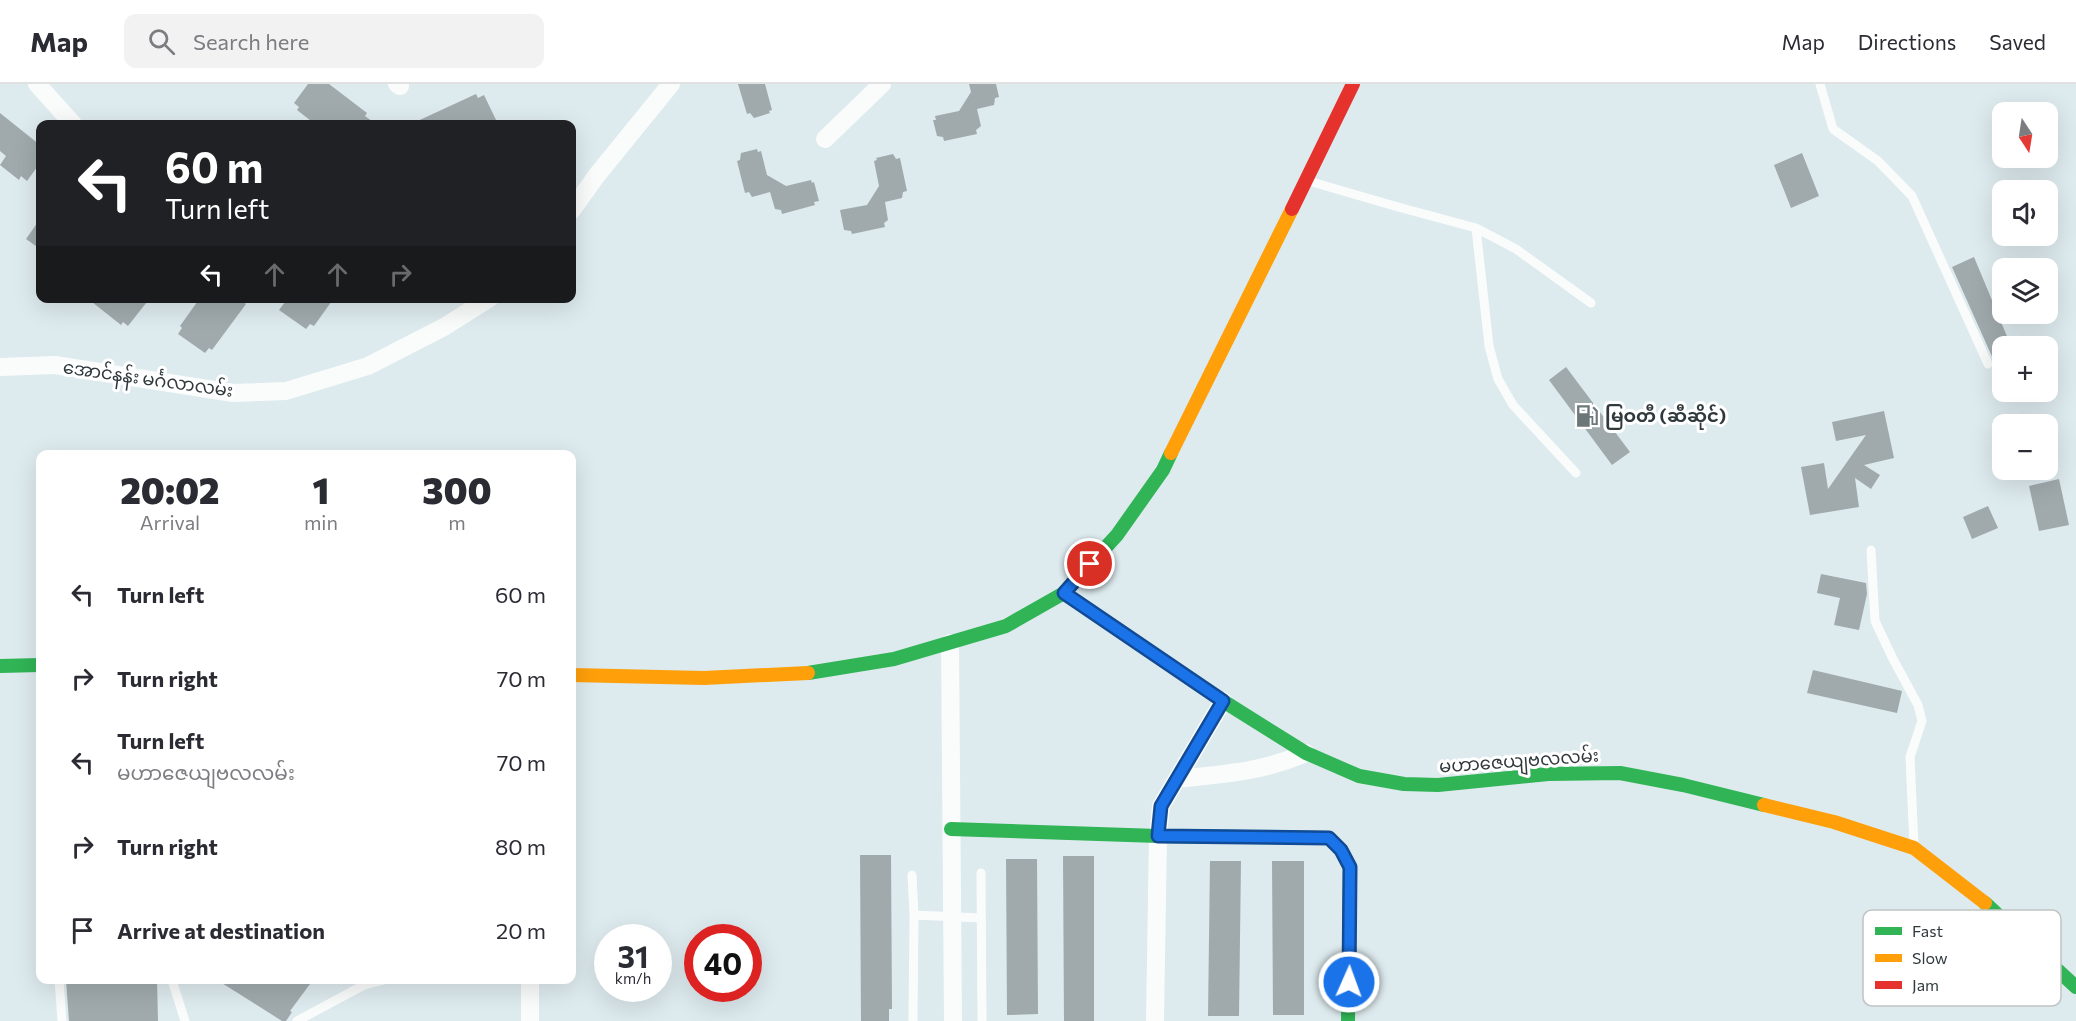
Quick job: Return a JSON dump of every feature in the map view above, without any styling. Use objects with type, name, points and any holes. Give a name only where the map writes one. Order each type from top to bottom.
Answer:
[{"type":"main road","points":[[576,675],[704,678],[803,674],[894,659],[1006,626],[1064,593],[1117,535],[1163,470],[1353,84]]},
{"type":"main road","name":"မဟာဇေယျဗလလမ်း","points":[[1064,593],[1223,701],[1306,753],[1359,776],[1404,784],[1438,785],[1548,774],[1620,774],[1683,785],[1834,822],[1914,848],[1993,910]]},
{"type":"main road","points":[[0,666],[36,666]]},
{"type":"main road","points":[[951,829],[1158,836],[1329,838],[1341,850],[1350,867],[1348,1021]]},
{"type":"main road","name":"မဟာဇေယျဗလလမ်း","points":[[2061,973],[2076,987]]},
{"type":"street","points":[[37,84],[69,120]]},
{"type":"street","points":[[576,204],[671,84]]},
{"type":"street","points":[[825,138],[882,84]]},
{"type":"street","name":"အောင်နန်း မင်္ဂလာလမ်း","points":[[0,367],[55,365],[233,393],[286,391],[368,366],[444,327],[482,303]]},
{"type":"street","points":[[950,643],[953,1021]]},
{"type":"street","points":[[1155,1021],[1158,836],[1161,806],[1223,701]]},
{"type":"street","points":[[1177,779],[1249,772],[1285,762],[1306,753]]},
{"type":"street","points":[[530,984],[530,1021]]},
{"type":"lane","points":[[1820,84],[1833,129],[1878,161],[1912,196],[1988,364]]},
{"type":"lane","points":[[1306,180],[1476,228],[1516,249],[1591,303]]},
{"type":"lane","points":[[1476,228],[1489,346],[1498,379],[1514,405],[1576,472]]},
{"type":"lane","points":[[1871,550],[1875,621],[1918,705],[1923,721],[1910,757],[1914,848]]},
{"type":"lane","points":[[981,873],[982,1021]]},
{"type":"lane","points":[[912,875],[913,1021]]},
{"type":"lane","points":[[914,915],[981,918]]},
{"type":"lane","points":[[59,984],[62,1021]]},
{"type":"lane","points":[[173,984],[185,1021]]},
{"type":"lane","points":[[297,1021],[368,984]]},
{"type":"building","points":[[308,84],[329,84],[367,113],[365,116],[370,120],[310,120],[297,110],[299,107],[294,103]]},
{"type":"building","points":[[738,84],[765,84],[772,110],[769,111],[770,113],[754,118],[750,113],[747,114]]},
{"type":"building","points":[[969,84],[996,84],[999,97],[995,98],[994,105],[977,109],[981,126],[976,130],[977,134],[944,141],[943,137],[937,136],[933,120],[936,120],[935,116],[959,111],[971,92]]},
{"type":"building","points":[[476,94],[478,98],[484,95],[496,120],[420,120]]},
{"type":"building","points":[[0,113],[36,142],[36,169],[27,181],[21,176],[19,180],[0,165],[6,156],[0,151]]},
{"type":"building","points":[[757,149],[758,152],[761,151],[767,175],[786,186],[811,180],[812,183],[814,182],[819,201],[814,202],[815,205],[782,214],[781,210],[775,209],[770,192],[752,197],[749,192],[745,193],[737,161],[740,160],[741,153]]},
{"type":"building","points":[[1802,153],[1819,196],[1791,208],[1774,165]]},
{"type":"building","points":[[893,154],[896,159],[900,158],[907,191],[903,192],[902,198],[885,202],[888,220],[884,223],[885,227],[852,234],[851,231],[844,230],[840,210],[867,205],[879,186],[874,161],[877,160],[876,158]]},
{"type":"building","points":[[36,225],[36,246],[26,239]]},
{"type":"building","points":[[1974,257],[1992,300],[1992,324],[2002,324],[2007,336],[1992,336],[1992,357],[1952,267]]},
{"type":"building","points":[[93,303],[146,303],[128,326],[123,322],[121,325]]},
{"type":"building","points":[[196,303],[246,304],[212,350],[209,348],[205,353],[178,334],[182,328],[180,326]]},
{"type":"building","points":[[284,303],[330,303],[314,326],[310,324],[306,329],[279,310]]},
{"type":"building","points":[[1566,367],[1630,452],[1612,465],[1549,380]]},
{"type":"building","points":[[1884,411],[1894,458],[1864,465],[1880,475],[1871,489],[1855,478],[1859,507],[1810,515],[1801,467],[1824,463],[1828,489],[1866,435],[1836,441],[1832,422]]},
{"type":"building","points":[[2058,479],[2069,525],[2039,531],[2029,486]]},
{"type":"building","points":[[1988,506],[1998,528],[1972,539],[1963,517]]},
{"type":"building","points":[[1821,574],[1866,583],[1867,594],[1859,630],[1834,625],[1840,598],[1817,593]]},
{"type":"building","points":[[1813,670],[1902,691],[1897,713],[1807,693]]},
{"type":"building","points":[[860,855],[891,855],[892,1009],[889,1009],[889,1021],[861,1021]]},
{"type":"building","points":[[1063,856],[1094,856],[1094,1021],[1064,1021]]},
{"type":"building","points":[[1006,859],[1037,859],[1038,1014],[1007,1015]]},
{"type":"building","points":[[1210,861],[1241,861],[1239,1016],[1208,1016]]},
{"type":"building","points":[[1272,861],[1304,861],[1304,1015],[1273,1015]]},
{"type":"building","points":[[66,984],[157,984],[158,1021],[69,1021]]},
{"type":"building","points":[[223,984],[310,984],[290,1011],[292,1012],[286,1021],[282,1021]]},
{"type":"traffic: fast","points":[[808,673],[894,659],[1006,626],[1064,593],[1117,535],[1163,470],[1171,453]]},
{"type":"traffic: fast","points":[[1064,593],[1223,701],[1306,753],[1359,776],[1404,784],[1438,785],[1548,774],[1620,773],[1683,785],[1764,805]]},
{"type":"traffic: fast","points":[[0,666],[36,665]]},
{"type":"traffic: fast","points":[[951,829],[1158,836],[1329,838],[1341,850],[1350,868],[1348,1021]]},
{"type":"traffic: fast","points":[[1985,903],[1993,910]]},
{"type":"traffic: fast","points":[[2061,973],[2076,987]]},
{"type":"traffic: slow","points":[[1171,453],[1292,209]]},
{"type":"traffic: slow","points":[[576,675],[704,678],[808,673]]},
{"type":"traffic: slow","points":[[1764,805],[1834,822],[1914,848],[1985,903]]},
{"type":"traffic: jam","points":[[1292,209],[1353,84]]},
{"type":"place","name":"မြဝတီ (ဆီဆိုင်)","points":[[1587,416]]},
{"type":"route","points":[[1090,564],[1064,593],[1223,701],[1161,806],[1158,836],[1329,838],[1341,850],[1350,867],[1349,982]]}]
